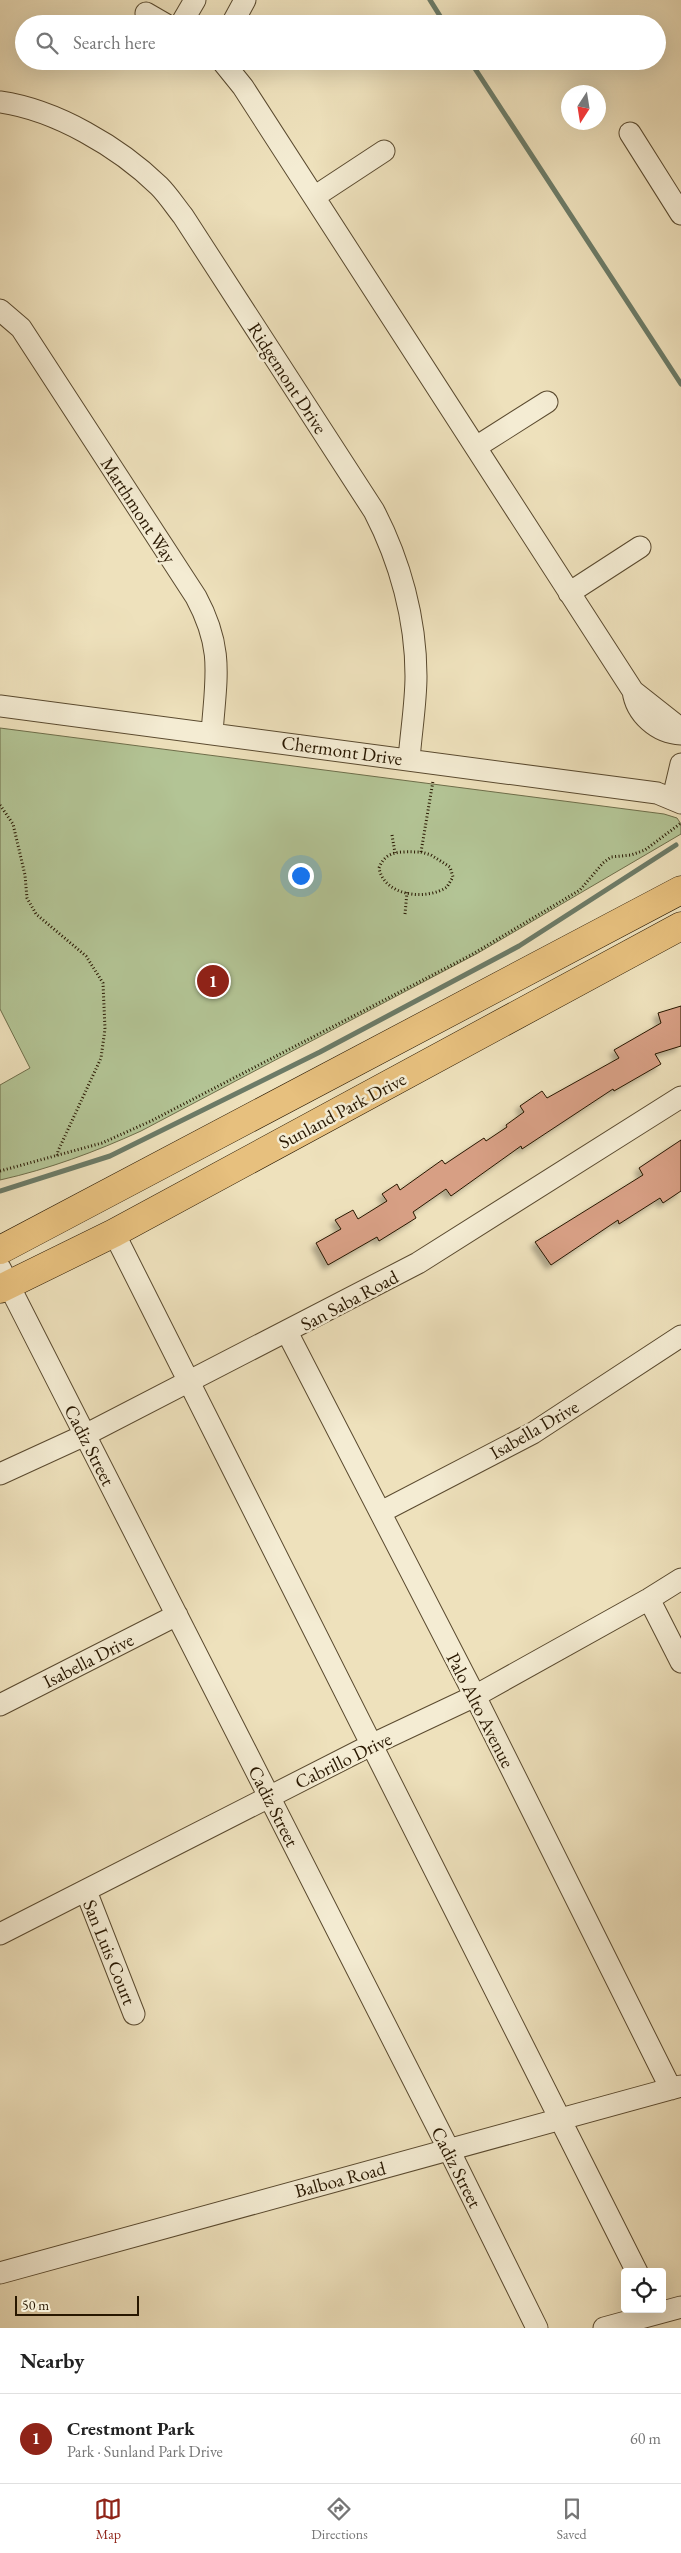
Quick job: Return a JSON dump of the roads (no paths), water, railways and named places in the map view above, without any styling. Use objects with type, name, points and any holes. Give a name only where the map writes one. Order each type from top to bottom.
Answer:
[{"type":"main road","name":"Sunland Park Drive","points":[[0,1250],[681,890]]},
{"type":"main road","name":"Sunland Park Drive","points":[[3,1281],[114,1233],[681,926]]},
{"type":"street","points":[[186,15],[195,0]]},
{"type":"street","points":[[236,15],[244,0]]},
{"type":"street","points":[[229,70],[243,87],[633,691],[681,729]]},
{"type":"street","name":"Ridgemont Drive","points":[[0,102],[47,116],[97,139],[134,164],[160,187],[183,216],[374,511],[387,536],[398,567],[408,602],[414,641],[416,676],[409,760]]},
{"type":"street","points":[[630,133],[681,214]]},
{"type":"street","points":[[314,197],[384,151]]},
{"type":"street","name":"Marthmont Way","points":[[0,310],[21,328],[191,589],[207,618],[214,638],[217,663],[212,733]]},
{"type":"street","points":[[476,447],[547,402]]},
{"type":"street","points":[[570,593],[640,547]]},
{"type":"street","points":[[633,691],[634,702],[652,723],[666,732],[681,734]]},
{"type":"street","name":"Chermont Drive","points":[[0,706],[436,762],[657,793],[677,801]]},
{"type":"street","points":[[677,801],[681,764]]},
{"type":"street","name":"San Saba Road","points":[[0,1474],[85,1435],[288,1332],[418,1263],[681,1097]]},
{"type":"street","points":[[114,1233],[635,2268]]},
{"type":"street","name":"Cadiz Street","points":[[3,1281],[85,1435],[177,1615],[449,2150],[537,2328]]},
{"type":"street","name":"Palo Alto Avenue","points":[[288,1332],[676,2088]]},
{"type":"street","name":"Isabella Drive","points":[[381,1512],[533,1433],[681,1336]]},
{"type":"street","name":"Cabrillo Drive","points":[[0,1934],[269,1796],[475,1696],[649,1599],[681,1579]]},
{"type":"street","points":[[649,1599],[681,1662]]},
{"type":"street","name":"Isabella Drive","points":[[0,1705],[177,1615]]},
{"type":"street","name":"San Luis Court","points":[[86,1891],[134,2014]]},
{"type":"street","name":"Balboa Road","points":[[0,2273],[676,2088]]},
{"type":"street","points":[[604,2328],[660,2317],[681,2307]]},
{"type":"waterway","points":[[430,0],[439,15]]},
{"type":"waterway","points":[[476,70],[681,384]]},
{"type":"waterway","points":[[0,1191],[110,1156],[320,1052],[519,946],[676,845]]},
{"type":"place","name":"Crestmont Park","points":[[213,981]]}]
